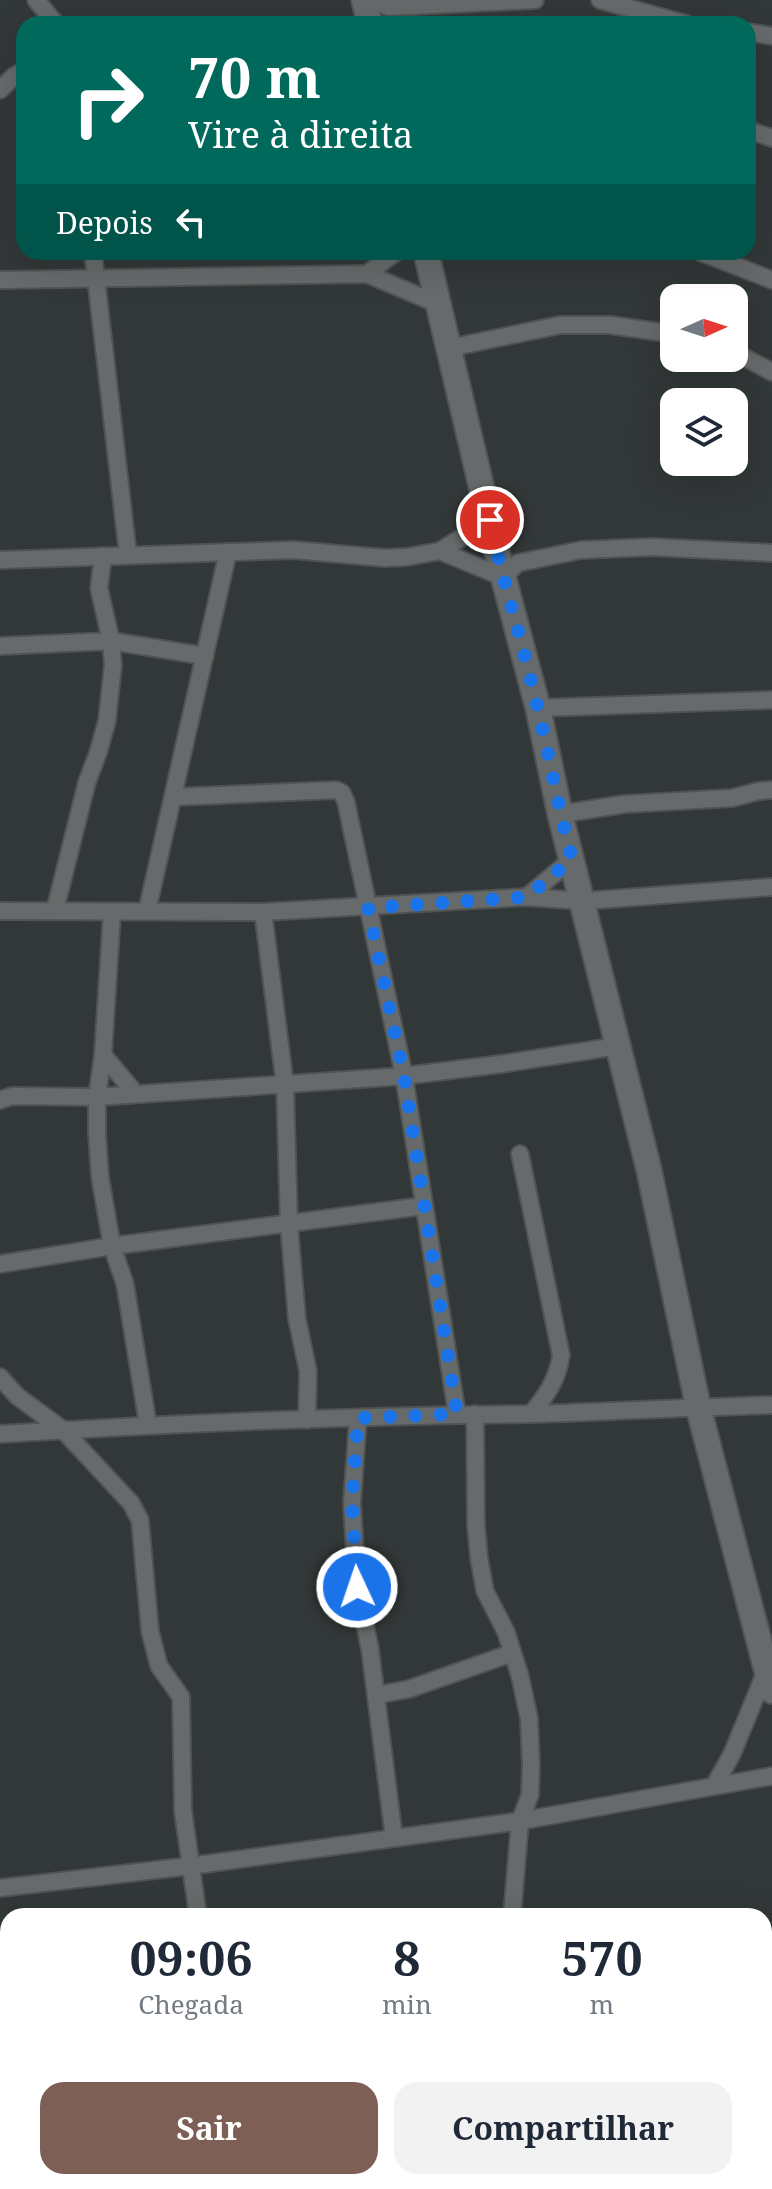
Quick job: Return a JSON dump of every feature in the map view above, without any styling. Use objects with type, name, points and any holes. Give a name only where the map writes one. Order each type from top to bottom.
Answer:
[{"type":"street","points":[[36,0],[49,16]]},
{"type":"street","points":[[372,0],[389,7],[535,0]]},
{"type":"street","points":[[600,0],[657,16]]},
{"type":"street","points":[[0,90],[16,75]]},
{"type":"street","points":[[94,260],[128,555]]},
{"type":"street","points":[[367,274],[385,260]]},
{"type":"street","points":[[428,260],[503,577],[538,708],[560,814],[649,1170],[698,1406],[769,1681],[714,1786]]},
{"type":"street","points":[[721,260],[772,280]]},
{"type":"street","points":[[0,280],[367,274],[438,304]]},
{"type":"street","points":[[449,348],[560,325],[610,325],[660,332]]},
{"type":"street","points":[[748,359],[772,372]]},
{"type":"street","points":[[0,560],[294,550],[407,557],[440,551],[490,520]]},
{"type":"street","points":[[503,577],[518,563],[581,550],[651,547],[772,553]]},
{"type":"street","points":[[440,551],[503,577]]},
{"type":"street","points":[[147,911],[228,552]]},
{"type":"street","points":[[55,910],[87,782],[107,721],[113,665],[99,588],[103,556]]},
{"type":"street","points":[[0,646],[111,641],[205,656]]},
{"type":"street","points":[[538,708],[772,700]]},
{"type":"street","points":[[174,797],[336,790],[342,793],[404,1076],[457,1414]]},
{"type":"street","points":[[560,814],[625,804],[732,798],[772,790]]},
{"type":"street","points":[[527,897],[572,859]]},
{"type":"street","points":[[0,911],[263,912],[527,897],[583,901],[772,887]]},
{"type":"street","points":[[112,912],[103,1055],[97,1097],[100,1177],[112,1246],[125,1284],[148,1425]]},
{"type":"street","points":[[263,912],[285,1085],[289,1225],[297,1319],[308,1371],[307,1420]]},
{"type":"street","points":[[0,1100],[12,1096],[97,1097],[404,1076],[618,1046]]},
{"type":"street","points":[[103,1055],[135,1093]]},
{"type":"street","points":[[520,1154],[561,1355],[552,1384],[531,1414]]},
{"type":"street","points":[[0,1264],[112,1246],[423,1206]]},
{"type":"street","points":[[0,1377],[17,1396],[63,1430],[131,1503],[140,1520],[150,1631],[159,1666],[181,1697],[183,1811],[197,1908]]},
{"type":"street","points":[[0,1434],[148,1425],[772,1405]]},
{"type":"street","points":[[475,1414],[479,1558],[485,1591],[506,1632],[529,1718],[530,1795],[520,1821],[513,1908]]},
{"type":"street","points":[[358,1418],[352,1503],[357,1587],[377,1695],[394,1838]]},
{"type":"street","points":[[377,1695],[409,1689],[512,1653]]},
{"type":"street","points":[[0,1888],[190,1866],[520,1821],[772,1776]]},
{"type":"route","points":[[357,1587],[352,1503],[358,1418],[457,1414],[404,1076],[368,908],[527,897],[572,859],[538,708],[490,520]]}]
